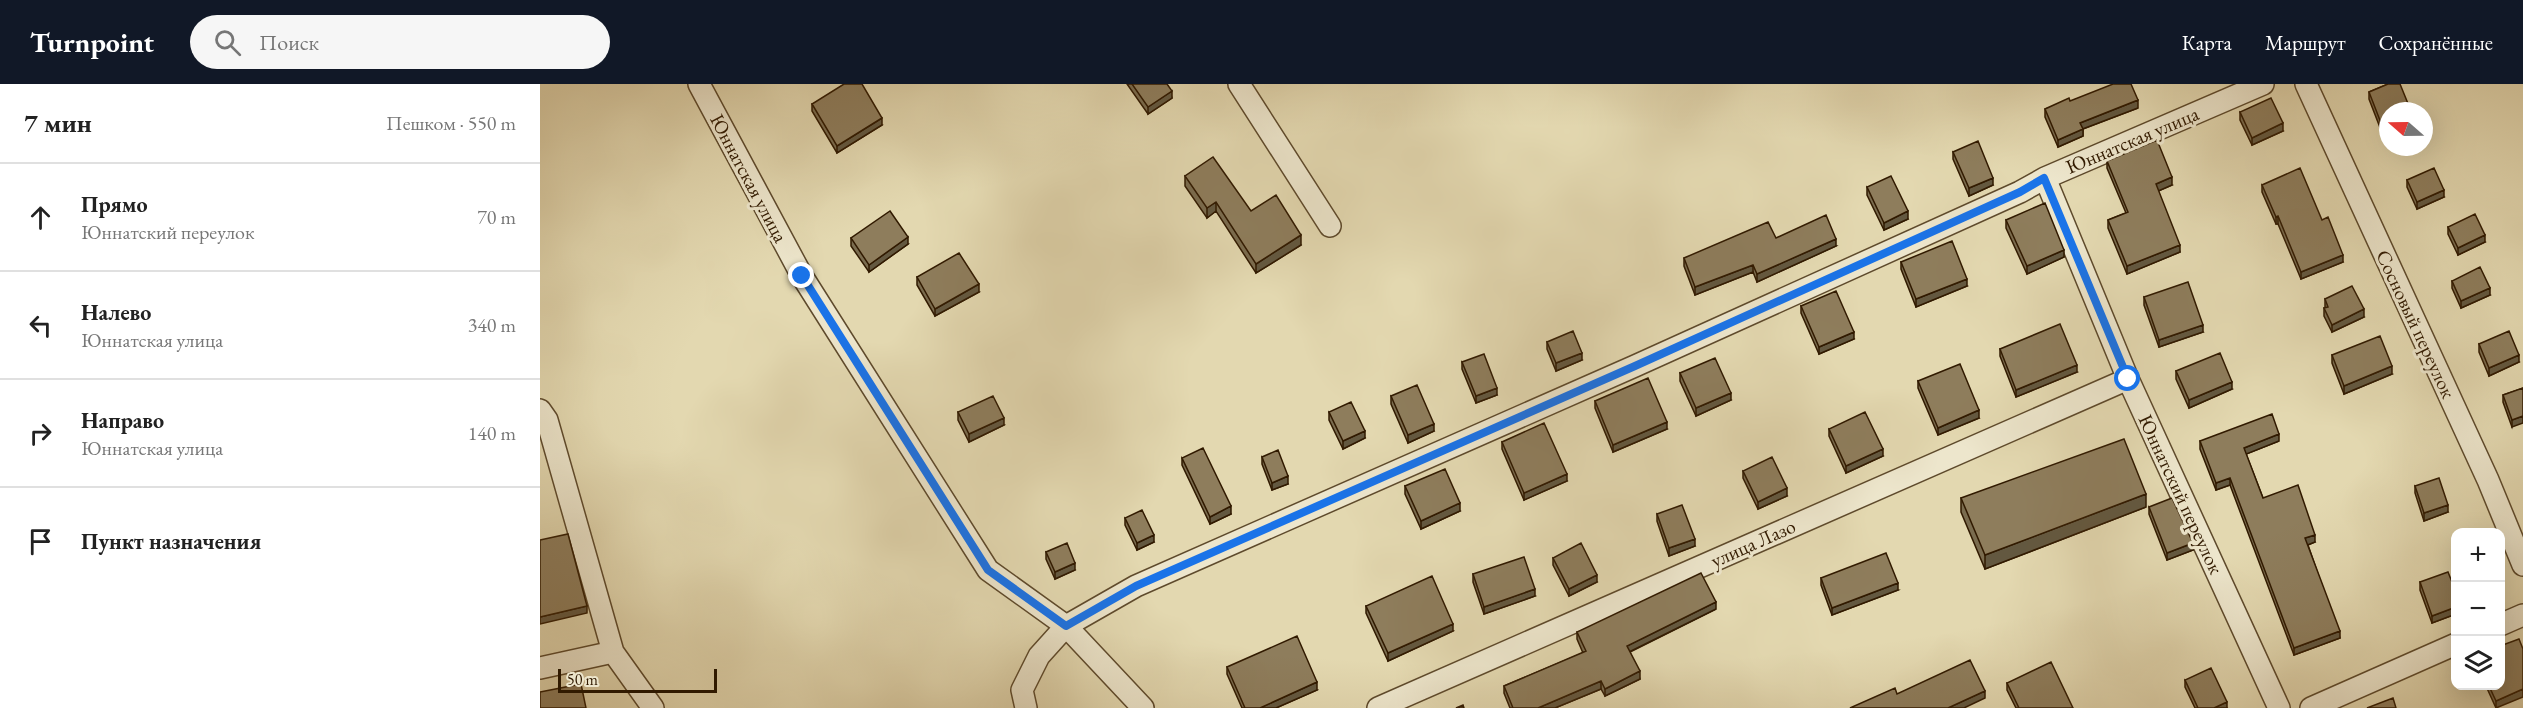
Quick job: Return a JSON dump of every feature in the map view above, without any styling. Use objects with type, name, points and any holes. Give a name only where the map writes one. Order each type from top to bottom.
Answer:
[{"type":"street","name":"Юннатская улица","points":[[699,84],[802,276],[988,570],[1066,626],[1136,586],[1645,361],[2020,192],[2044,178],[2263,84]]},
{"type":"street","points":[[1239,84],[1330,226]]},
{"type":"street","name":"Сосновый переулок","points":[[2306,84],[2522,560]]},
{"type":"street","name":"Юннатский переулок","points":[[2044,178],[2128,379],[2279,708]]},
{"type":"street","name":"улица Лазо","points":[[1378,708],[2128,379]]},
{"type":"street","points":[[540,410],[547,420],[613,652],[653,708]]},
{"type":"street","points":[[2505,623],[2523,615]]},
{"type":"street","points":[[1026,708],[1023,690],[1039,656],[1066,626],[1143,708]]},
{"type":"street","points":[[2311,708],[2451,646]]},
{"type":"street","points":[[540,668],[613,652]]},
{"type":"building","points":[[844,84],[862,84],[882,118],[837,146],[812,104]]},
{"type":"building","points":[[1132,84],[1167,84],[1172,91],[1148,107]]},
{"type":"building","points":[[2113,84],[2131,84],[2138,100],[2080,123],[2083,129],[2058,140],[2045,109],[2069,98],[2070,101]]},
{"type":"building","points":[[2388,84],[2400,84],[2407,102],[2379,102],[2379,118],[2369,92]]},
{"type":"building","points":[[2271,98],[2283,123],[2252,138],[2240,112]]},
{"type":"building","points":[[2157,140],[2172,177],[2156,184],[2180,245],[2127,266],[2108,220],[2128,212],[2107,161]]},
{"type":"building","points":[[1978,141],[1993,178],[1969,188],[1953,152]]},
{"type":"building","points":[[1213,157],[1251,211],[1276,195],[1301,235],[1256,264],[1216,202],[1207,208],[1185,176]]},
{"type":"building","points":[[2300,168],[2322,220],[2328,217],[2343,255],[2301,272],[2278,216],[2276,217],[2262,185]]},
{"type":"building","points":[[2434,168],[2444,190],[2417,202],[2407,180]]},
{"type":"building","points":[[1891,176],[1908,211],[1884,223],[1867,187]]},
{"type":"building","points":[[2045,203],[2064,250],[2027,266],[2006,220]]},
{"type":"building","points":[[890,211],[908,237],[869,265],[851,238]]},
{"type":"building","points":[[2475,214],[2485,235],[2458,248],[2448,227]]},
{"type":"building","points":[[1826,215],[1836,239],[1757,274],[1753,265],[1695,287],[1684,258],[1768,222],[1776,238]]},
{"type":"building","points":[[1952,241],[1967,279],[1916,299],[1901,262]]},
{"type":"building","points":[[959,253],[979,284],[935,309],[917,277]]},
{"type":"building","points":[[2480,267],[2490,288],[2461,301],[2452,281]]},
{"type":"building","points":[[2188,282],[2203,325],[2159,340],[2144,297]]},
{"type":"building","points":[[2352,286],[2364,309],[2332,325],[2324,308],[2328,307],[2325,299]]},
{"type":"building","points":[[1836,291],[1854,332],[1819,347],[1801,306]]},
{"type":"building","points":[[2060,324],[2077,365],[2016,390],[2000,349]]},
{"type":"building","points":[[1573,331],[1582,353],[1556,363],[1547,342]]},
{"type":"building","points":[[2509,331],[2519,355],[2489,368],[2479,344]]},
{"type":"building","points":[[2380,336],[2392,366],[2344,386],[2332,355]]},
{"type":"building","points":[[2220,353],[2232,382],[2189,400],[2176,371]]},
{"type":"building","points":[[1484,354],[1497,388],[1476,396],[1462,362]]},
{"type":"building","points":[[1715,358],[1731,393],[1696,408],[1680,373]]},
{"type":"building","points":[[1960,364],[1979,410],[1938,428],[1918,381]]},
{"type":"building","points":[[1648,378],[1667,422],[1613,445],[1595,401]]},
{"type":"building","points":[[1417,385],[1434,424],[1408,435],[1391,396]]},
{"type":"building","points":[[2523,388],[2523,416],[2512,420],[2503,395]]},
{"type":"building","points":[[993,396],[1004,418],[969,434],[958,412]]},
{"type":"building","points":[[1351,402],[1365,431],[1343,441],[1329,412]]},
{"type":"building","points":[[1865,412],[1883,449],[1846,466],[1829,429]]},
{"type":"building","points":[[2272,414],[2279,434],[2244,448],[2263,498],[2298,485],[2315,535],[2305,538],[2340,631],[2294,648],[2230,478],[2216,483],[2200,441]]},
{"type":"building","points":[[1544,423],[1567,474],[1524,493],[1502,442]]},
{"type":"building","points":[[2124,439],[2146,494],[1985,555],[1961,498]]},
{"type":"building","points":[[1203,448],[1231,506],[1210,517],[1182,458]]},
{"type":"building","points":[[1278,450],[1288,476],[1272,483],[1262,457]]},
{"type":"building","points":[[1772,457],[1787,488],[1758,502],[1743,471]]},
{"type":"building","points":[[1445,469],[1460,503],[1421,521],[1405,486]]},
{"type":"building","points":[[2439,478],[2448,505],[2424,513],[2415,486]]},
{"type":"building","points":[[2172,498],[2193,543],[2167,553],[2149,507]]},
{"type":"building","points":[[1682,505],[1695,539],[1669,548],[1657,514]]},
{"type":"building","points":[[1142,510],[1154,535],[1137,543],[1125,518]]},
{"type":"building","points":[[568,534],[587,606],[540,617],[540,540]]},
{"type":"building","points":[[1067,543],[1075,563],[1055,572],[1046,552]]},
{"type":"building","points":[[1581,543],[1597,575],[1569,589],[1553,558]]},
{"type":"building","points":[[1886,553],[1898,583],[1832,608],[1821,578]]},
{"type":"building","points":[[1524,557],[1535,589],[1484,607],[1473,574]]},
{"type":"building","points":[[2448,572],[2451,580],[2451,609],[2432,616],[2420,582]]},
{"type":"building","points":[[1701,573],[1716,602],[1627,646],[1640,671],[1605,689],[1601,681],[1538,708],[1513,708],[1504,686],[1586,651],[1577,632]]},
{"type":"building","points":[[1432,576],[1453,624],[1388,653],[1366,606]]},
{"type":"building","points":[[1297,636],[1317,682],[1260,708],[1245,708],[1227,667]]},
{"type":"building","points":[[2519,639],[2523,649],[2523,689],[2496,701],[2491,690],[2505,690],[2505,644]]},
{"type":"building","points":[[1970,660],[1985,691],[1948,708],[1850,708],[1895,688],[1897,694]]},
{"type":"building","points":[[2051,662],[2073,708],[2019,708],[2007,683]]},
{"type":"building","points":[[2211,668],[2227,702],[2214,708],[2198,708],[2185,680]]},
{"type":"building","points":[[581,684],[586,708],[540,708],[540,692]]},
{"type":"building","points":[[2393,698],[2396,708],[2367,708]]},
{"type":"route","points":[[802,276],[988,570],[1066,626],[1136,586],[1635,366],[2020,192],[2044,178],[2128,379]]}]
